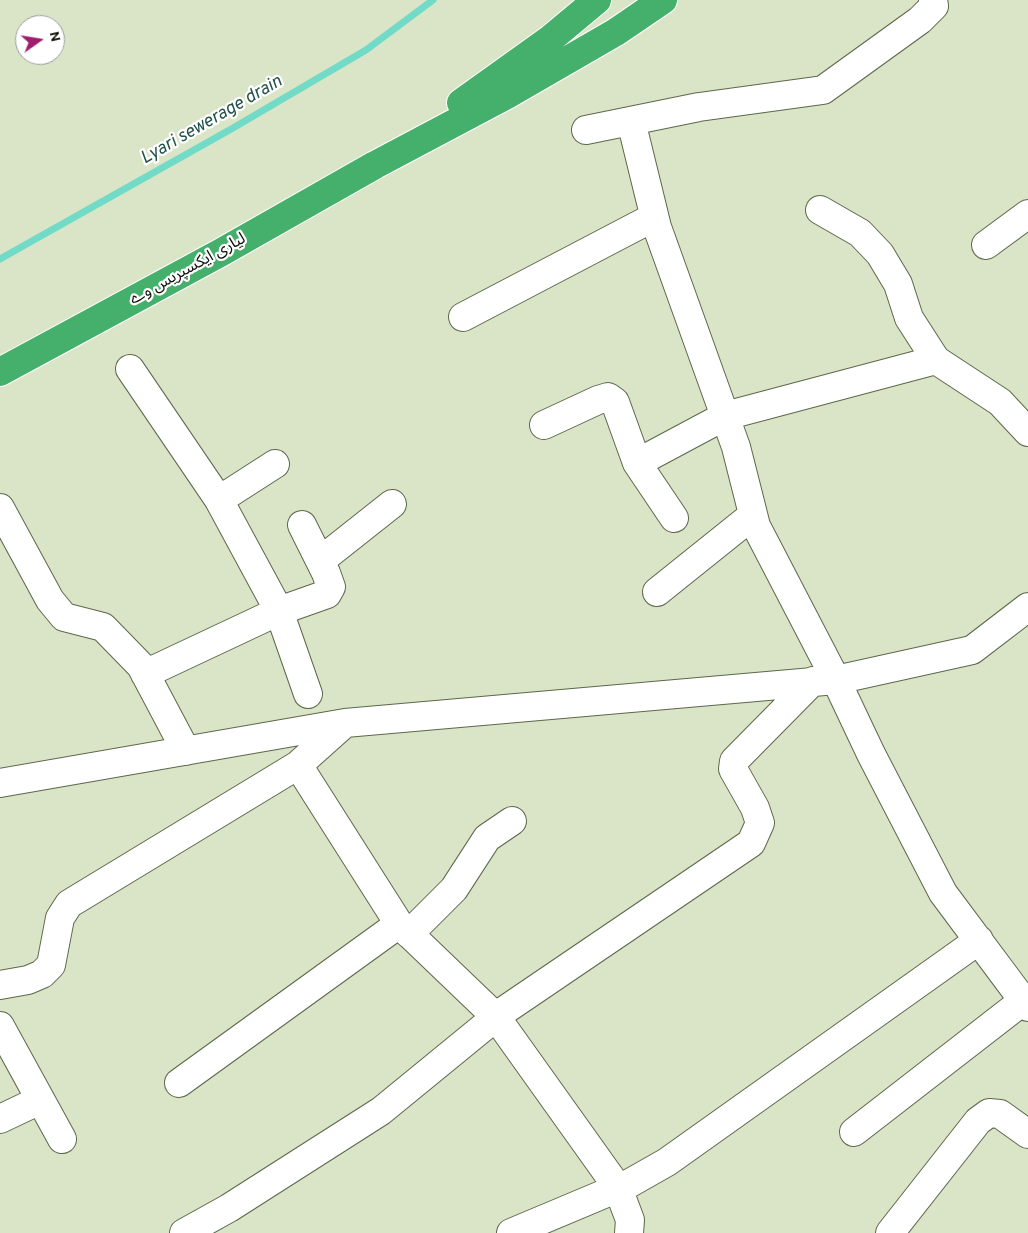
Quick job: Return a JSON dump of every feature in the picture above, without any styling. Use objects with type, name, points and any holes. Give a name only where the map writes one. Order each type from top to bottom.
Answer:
[{"type":"highway","points":[[375,165],[549,40],[597,0]]},
{"type":"highway","points":[[375,165],[524,85],[616,32],[663,0]]},
{"type":"highway","name":"لیاری ایکسپریس وے","points":[[0,372],[375,165]]},
{"type":"street","points":[[586,130],[699,107],[823,90],[920,20],[934,6],[933,0]]},
{"type":"street","points":[[630,121],[654,217],[736,447],[752,515],[825,680],[871,754],[943,893],[1027,1002],[854,1132]]},
{"type":"street","points":[[820,210],[860,233],[880,254],[898,284],[909,318],[936,360],[1000,402],[1028,432]]},
{"type":"street","points":[[986,245],[1028,214]]},
{"type":"street","points":[[462,317],[654,217]]},
{"type":"street","points":[[637,463],[725,416],[936,360]]},
{"type":"street","points":[[130,369],[219,500],[279,611],[308,694]]},
{"type":"street","points":[[544,425],[598,400],[608,397],[616,402],[637,463],[674,518]]},
{"type":"street","points":[[219,500],[275,464]]},
{"type":"street","points":[[320,561],[392,504]]},
{"type":"street","points":[[0,508],[50,600],[64,617],[103,628],[141,666],[186,751]]},
{"type":"street","points":[[657,592],[752,515]]},
{"type":"street","points":[[145,674],[279,611],[327,594],[331,588],[326,573],[302,525]]},
{"type":"street","points":[[0,783],[345,723],[825,680],[972,650],[1028,607]]},
{"type":"street","points":[[184,1233],[229,1208],[381,1111],[496,1017],[751,843],[760,823],[755,808],[733,769],[734,761],[825,680]]},
{"type":"street","points":[[0,985],[28,980],[42,974],[51,965],[60,918],[69,904],[298,765],[345,723]]},
{"type":"street","points":[[298,765],[404,929],[496,1017],[618,1188],[630,1220],[629,1233]]},
{"type":"street","points":[[179,1083],[404,929],[454,889],[488,838],[512,821]]},
{"type":"street","points":[[511,1233],[618,1188],[666,1162],[978,940]]},
{"type":"street","points":[[0,1026],[62,1139]]},
{"type":"street","points":[[0,1119],[40,1100]]},
{"type":"street","points":[[890,1233],[978,1121],[989,1113],[1000,1114],[1028,1134]]},
{"type":"waterway","name":"Lyari sewerage drain","points":[[0,259],[233,128],[366,50],[433,0]]}]
